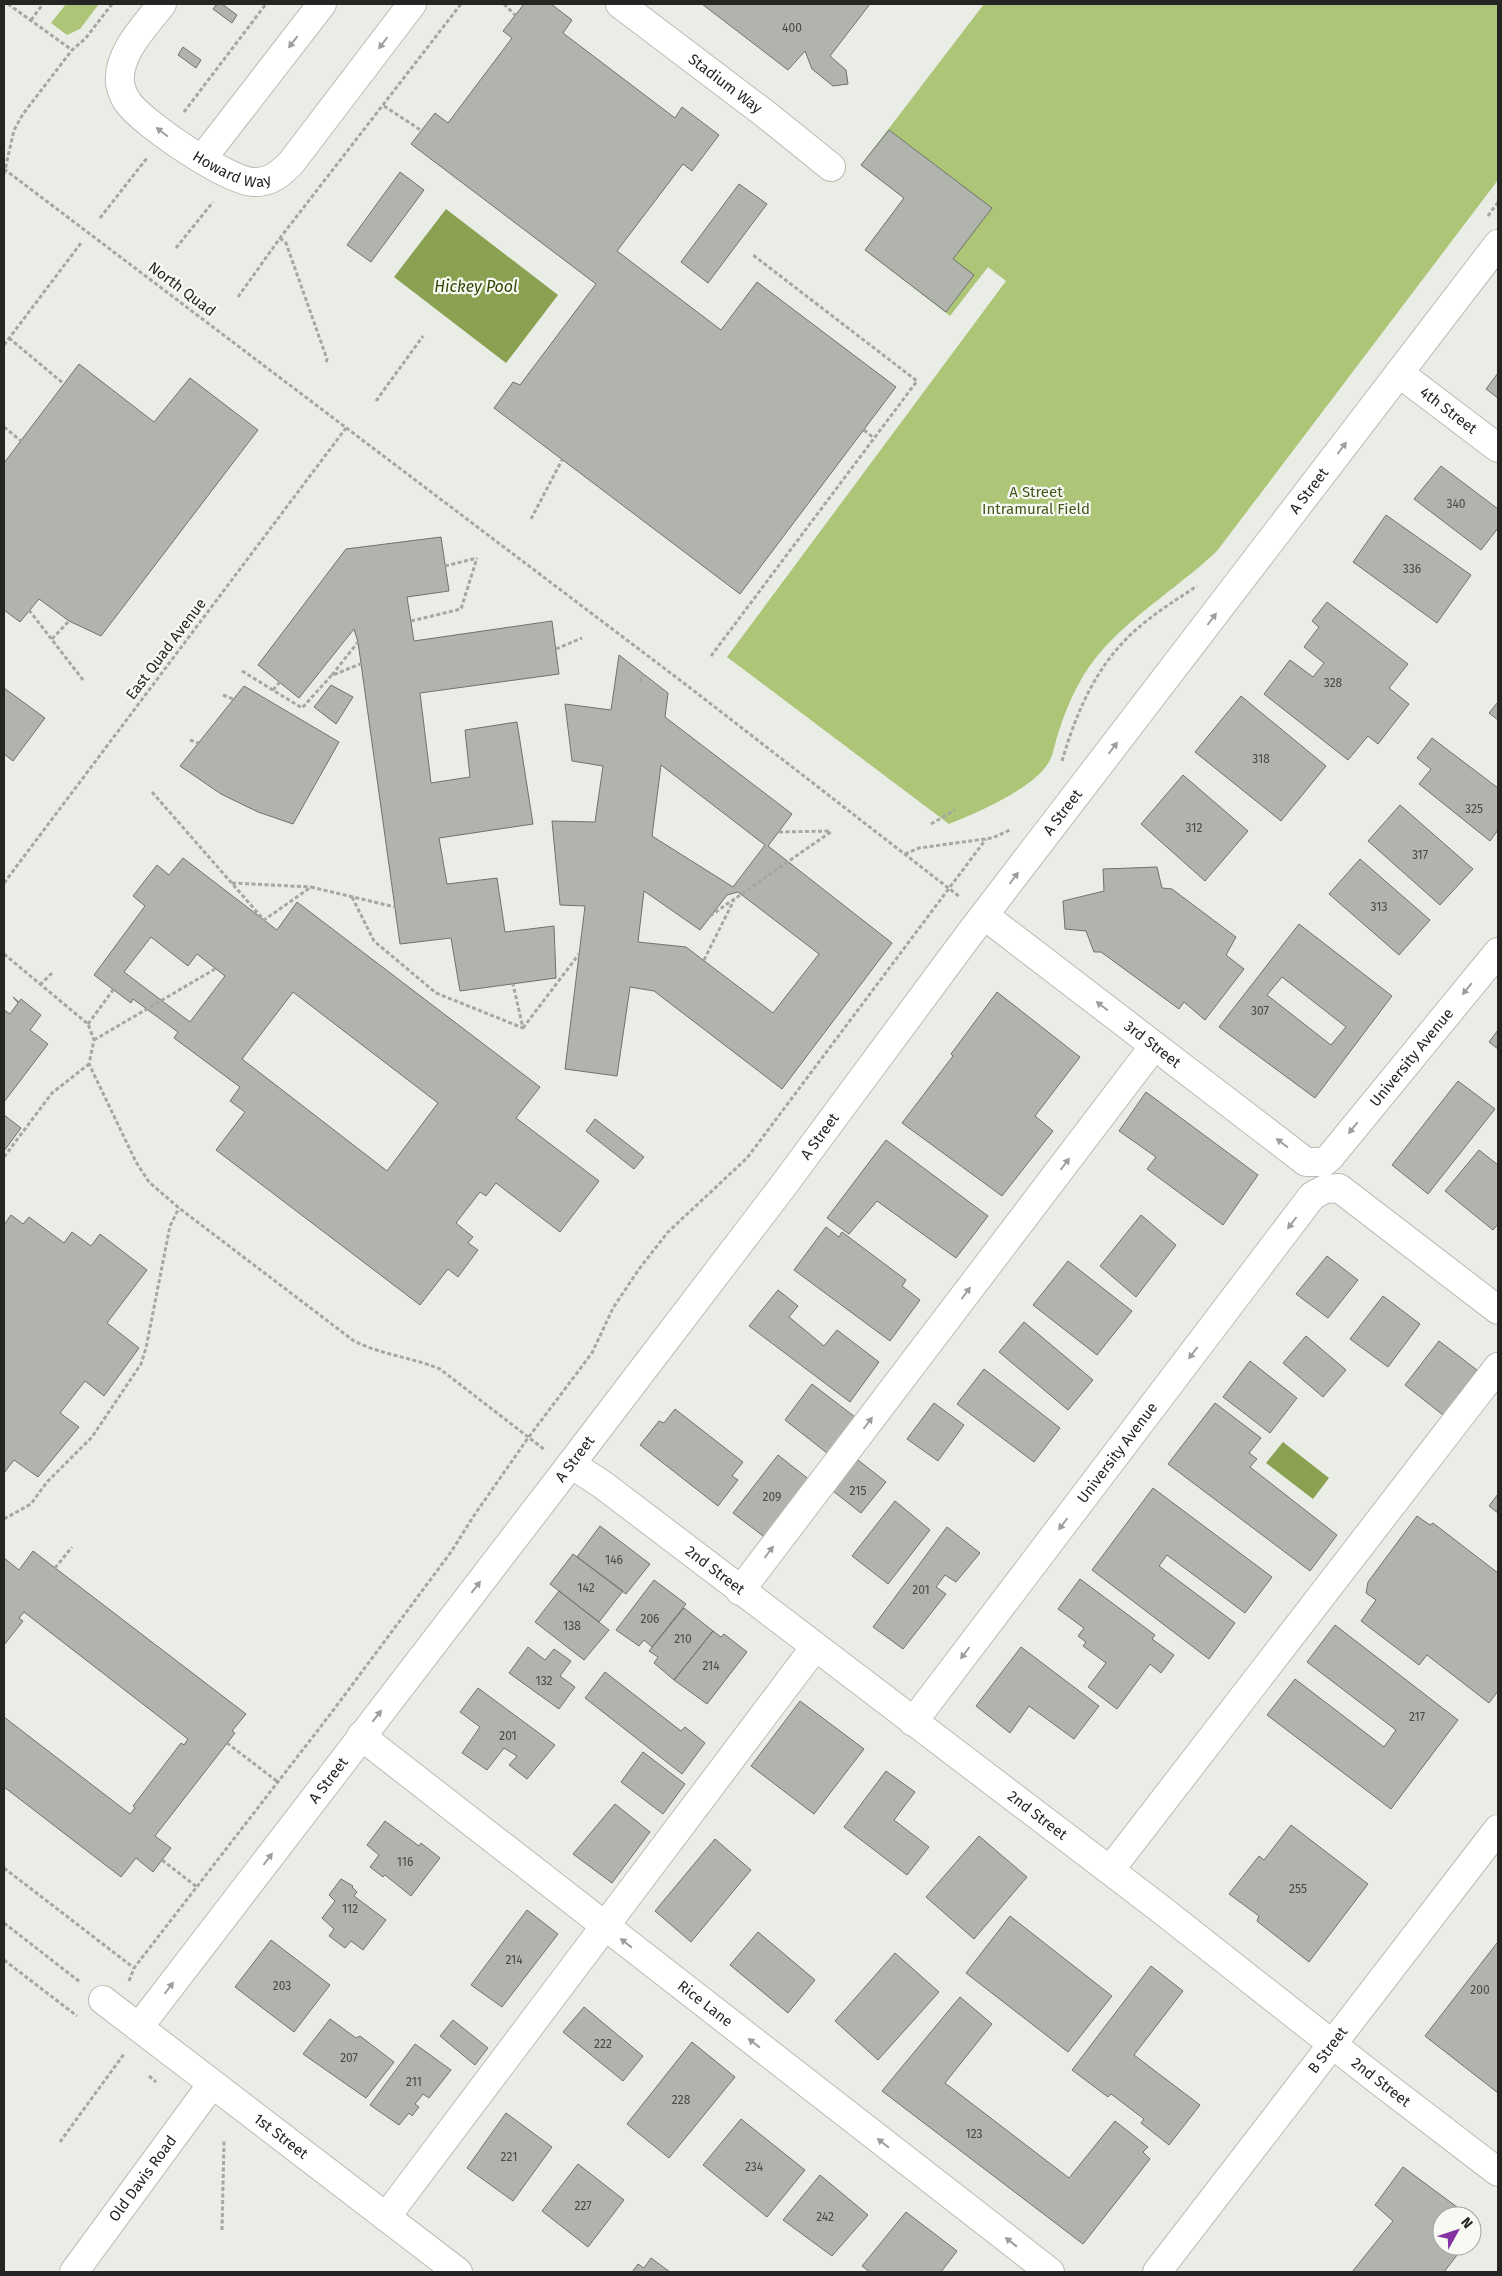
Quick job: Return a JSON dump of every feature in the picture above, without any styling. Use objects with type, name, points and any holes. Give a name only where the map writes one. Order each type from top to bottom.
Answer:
[{"type":"street","name":"Howard Way","points":[[162,4],[132,43],[122,63],[120,83],[126,101],[138,114],[202,159],[233,176],[253,182],[269,181],[280,174],[291,163],[412,4]]},
{"type":"street","points":[[202,159],[322,4]]},
{"type":"street","name":"Stadium Way","points":[[620,4],[764,113],[831,167]]},
{"type":"street","name":"A Street","points":[[140,2026],[361,1736],[572,1464],[985,916],[1498,244]]},
{"type":"street","name":"4th Street","points":[[1399,373],[1498,448]]},
{"type":"street","name":"3rd Street","points":[[985,916],[1306,1162],[1324,1162]]},
{"type":"street","name":"University Avenue","points":[[1324,1162],[1498,952]]},
{"type":"street","points":[[740,1591],[1154,1046]]},
{"type":"street","name":"University Avenue","points":[[913,1722],[1312,1196],[1325,1189],[1339,1188],[1498,1310]]},
{"type":"street","points":[[1110,1870],[1498,1366]]},
{"type":"street","name":"2nd Street","points":[[572,1464],[603,1485],[740,1591],[1110,1870],[1332,2045],[1498,2172]]},
{"type":"street","points":[[386,2217],[815,1647]]},
{"type":"street","name":"Rice Lane","points":[[361,1736],[1050,2272]]},
{"type":"street","name":"B Street","points":[[1158,2272],[1498,1829]]},
{"type":"street","name":"1st Street","points":[[103,2000],[140,2026],[212,2084],[458,2272]]},
{"type":"street","name":"Old Davis Road","points":[[74,2272],[212,2084]]},
{"type":"path","points":[[8,4],[72,50]]},
{"type":"path","points":[[31,20],[43,4]]},
{"type":"path","points":[[4,171],[14,130],[22,114],[72,50],[86,38],[112,4]]},
{"type":"path","points":[[179,119],[266,4]]},
{"type":"path","points":[[238,297],[280,238],[384,106],[461,4]]},
{"type":"path","points":[[504,4],[515,15]]},
{"type":"path","points":[[384,106],[422,131]]},
{"type":"path","points":[[100,218],[151,154]]},
{"type":"path","name":"North Quad","points":[[4,171],[346,428],[985,916]]},
{"type":"path","points":[[176,248],[213,202]]},
{"type":"path","points":[[1486,218],[1498,202]]},
{"type":"path","points":[[280,238],[286,243],[328,359],[326,363]]},
{"type":"path","points":[[4,345],[81,243]]},
{"type":"path","points":[[711,656],[917,381],[753,256]]},
{"type":"path","points":[[376,401],[423,336]]},
{"type":"path","points":[[9,338],[64,384]]},
{"type":"path","points":[[4,427],[21,441]]},
{"type":"path","name":"East Quad Avenue","points":[[4,883],[346,428]]},
{"type":"path","points":[[864,430],[874,438]]},
{"type":"path","points":[[531,519],[562,460]]},
{"type":"path","points":[[411,621],[461,609],[477,558],[445,566]]},
{"type":"path","points":[[1061,768],[1082,702],[1110,656],[1144,623],[1201,583]]},
{"type":"path","points":[[30,610],[83,680]]},
{"type":"path","points":[[52,639],[69,622]]},
{"type":"path","points":[[556,649],[582,638]]},
{"type":"path","points":[[242,671],[302,708],[358,642]]},
{"type":"path","points":[[331,676],[360,664]]},
{"type":"path","points":[[640,682],[643,674]]},
{"type":"path","points":[[273,690],[280,682]]},
{"type":"path","points":[[223,696],[233,699]]},
{"type":"path","points":[[190,740],[198,743]]},
{"type":"path","points":[[152,792],[264,920],[312,887]]},
{"type":"path","points":[[931,824],[955,810]]},
{"type":"path","points":[[905,854],[919,848],[986,839],[1016,826]]},
{"type":"path","points":[[710,916],[832,831],[779,832]]},
{"type":"path","points":[[4,1868],[134,1968],[278,1782],[451,1552],[472,1517],[592,1353],[613,1308],[639,1269],[668,1232],[747,1158],[986,839]]},
{"type":"path","points":[[231,883],[312,887],[395,907]]},
{"type":"path","points":[[352,897],[374,941],[436,993],[523,1028]]},
{"type":"path","points":[[704,960],[734,899]]},
{"type":"path","points":[[4,954],[88,1024],[94,1040],[89,1064],[136,1162],[149,1182],[179,1208],[354,1341],[373,1351],[421,1361],[440,1369],[540,1447],[572,1464]]},
{"type":"path","points":[[523,1028],[579,954]]},
{"type":"path","points":[[94,1040],[215,969]]},
{"type":"path","points":[[40,985],[52,973]]},
{"type":"path","points":[[513,984],[523,1028]]},
{"type":"path","points":[[88,1024],[113,990]]},
{"type":"path","points":[[4,1158],[52,1092],[89,1064]]},
{"type":"path","points":[[4,1519],[31,1504],[47,1482],[92,1437],[141,1364],[146,1348],[170,1226],[179,1208]]},
{"type":"path","points":[[55,1568],[72,1547]]},
{"type":"path","points":[[227,1744],[278,1782]]},
{"type":"path","points":[[162,1860],[197,1887]]},
{"type":"path","points":[[4,1923],[103,2000]]},
{"type":"path","points":[[4,1960],[79,2018]]},
{"type":"path","points":[[60,2142],[125,2053]]},
{"type":"path","points":[[222,2230],[224,2140]]},
{"type":"green space","points":[[66,4],[99,4],[80,29],[67,35],[51,23]]},
{"type":"green space","name":"A Street Intramural Field","points":[[984,4],[1498,4],[1498,180],[1217,551],[1131,622],[1096,657],[1082,677],[1071,699],[1050,760],[1043,770],[1033,780],[1005,798],[949,824],[727,657],[1006,281],[988,267],[950,316],[865,250],[904,198],[861,165]]},
{"type":"water","name":"Hickey Pool","points":[[446,209],[558,295],[506,363],[394,277]]},
{"type":"water","points":[[1283,1442],[1329,1478],[1313,1499],[1266,1463]]},
{"type":"building","points":[[217,4],[222,4],[237,15],[232,23],[213,9]]},
{"type":"building","points":[[524,4],[551,4],[572,20],[563,33],[675,118],[682,107],[719,135],[692,171],[683,164],[617,251],[721,330],[757,282],[896,387],[740,594],[494,408],[513,382],[520,385],[596,284],[411,144],[435,113],[448,123],[512,38],[503,31]]},
{"type":"building","points":[[702,4],[870,4],[830,56],[846,70],[848,84],[833,86],[812,69],[805,51],[788,70]]},
{"type":"building","points":[[183,47],[201,60],[196,68],[178,55]]},
{"type":"building","points":[[889,130],[992,208],[953,259],[974,275],[946,312],[865,250],[904,198],[861,165]]},
{"type":"building","points":[[400,172],[424,190],[371,262],[347,245]]},
{"type":"building","points":[[739,184],[767,204],[708,283],[681,262]]},
{"type":"building","points":[[79,364],[154,422],[190,378],[258,430],[101,636],[69,621],[39,599],[20,622],[4,610],[4,463]]},
{"type":"building","points":[[1498,373],[1498,398],[1486,389]]},
{"type":"building","points":[[1441,466],[1498,509],[1498,528],[1481,550],[1414,499]]},
{"type":"building","points":[[1386,515],[1471,575],[1437,623],[1353,562]]},
{"type":"building","points":[[441,537],[449,591],[407,597],[414,641],[552,621],[559,674],[420,693],[431,783],[470,777],[465,730],[517,722],[533,824],[439,838],[447,884],[497,878],[505,932],[554,926],[556,978],[460,991],[451,938],[400,944],[358,642],[354,629],[299,698],[258,665],[346,549]]},
{"type":"building","points":[[1327,602],[1408,664],[1389,688],[1409,704],[1378,744],[1368,736],[1348,760],[1264,694],[1290,660],[1313,677],[1324,663],[1304,647],[1319,627],[1312,621]]},
{"type":"building","points":[[619,655],[668,693],[665,717],[792,814],[768,846],[892,943],[782,1089],[654,991],[630,987],[617,1076],[565,1069],[585,906],[560,905],[552,821],[595,822],[603,766],[572,761],[565,704],[611,710]],"holes":[[[661,765],[765,845],[733,887],[652,836]],[[644,891],[700,930],[727,895],[738,892],[819,954],[773,1013],[686,947],[638,942]]]},
{"type":"building","points":[[331,685],[353,697],[336,724],[314,707]]},
{"type":"building","points":[[244,686],[339,742],[293,824],[258,812],[221,794],[180,766]]},
{"type":"building","points":[[4,688],[45,718],[13,761],[4,754]]},
{"type":"building","points":[[1241,696],[1326,766],[1281,821],[1195,752]]},
{"type":"building","points":[[1498,702],[1498,720],[1489,713]]},
{"type":"building","points":[[1432,738],[1498,788],[1498,830],[1490,841],[1419,784],[1431,769],[1417,758]]},
{"type":"building","points":[[1183,775],[1248,831],[1205,881],[1141,824]]},
{"type":"building","points":[[1400,805],[1473,869],[1440,905],[1368,841]]},
{"type":"building","points":[[183,858],[277,930],[297,902],[540,1087],[516,1118],[599,1181],[560,1232],[496,1183],[486,1196],[480,1192],[456,1223],[473,1237],[468,1243],[478,1250],[458,1277],[448,1269],[420,1305],[216,1150],[245,1112],[230,1101],[240,1087],[174,1038],[178,1032],[133,999],[131,1003],[94,975],[145,906],[133,896],[157,865],[169,875]],"holes":[[[151,937],[188,966],[197,954],[225,976],[190,1022],[124,972]],[[293,992],[438,1103],[387,1171],[242,1059]]]},
{"type":"building","points":[[1360,859],[1430,920],[1399,955],[1329,894]]},
{"type":"building","points":[[1157,867],[1162,888],[1172,889],[1236,937],[1226,955],[1244,969],[1205,1020],[1184,1002],[1179,1009],[1101,952],[1094,952],[1086,931],[1065,929],[1063,901],[1104,891],[1103,869]]},
{"type":"building","points":[[1299,924],[1392,996],[1315,1098],[1219,1027]],"holes":[[[1282,977],[1346,1027],[1331,1045],[1267,995]]]},
{"type":"building","points":[[997,992],[1080,1057],[1035,1116],[1053,1131],[1002,1196],[902,1123],[953,1056],[951,1054]]},
{"type":"building","points":[[13,997],[19,1002],[21,999],[41,1015],[30,1030],[48,1044],[4,1102],[4,1010],[10,1014],[18,1003]]},
{"type":"building","points":[[1498,1030],[1498,1049],[1489,1042]]},
{"type":"building","points":[[1458,1081],[1495,1109],[1428,1194],[1392,1165]]},
{"type":"building","points":[[1146,1092],[1258,1175],[1223,1225],[1147,1169],[1156,1157],[1119,1131]]},
{"type":"building","points":[[4,1115],[21,1128],[4,1151]]},
{"type":"building","points":[[595,1119],[644,1157],[634,1169],[586,1131]]},
{"type":"building","points":[[886,1140],[988,1216],[956,1258],[877,1201],[849,1234],[827,1218]]},
{"type":"building","points":[[1479,1150],[1498,1165],[1498,1224],[1493,1230],[1445,1191]]},
{"type":"building","points":[[11,1215],[23,1224],[29,1217],[64,1243],[72,1232],[91,1246],[100,1234],[147,1270],[107,1323],[139,1348],[104,1396],[85,1381],[60,1413],[79,1427],[38,1477],[14,1460],[4,1473],[4,1225]]},
{"type":"building","points":[[1141,1215],[1176,1245],[1136,1297],[1100,1266]]},
{"type":"building","points":[[826,1227],[839,1237],[842,1232],[906,1280],[902,1286],[920,1300],[890,1341],[794,1270]]},
{"type":"building","points":[[1327,1256],[1358,1280],[1328,1318],[1296,1294]]},
{"type":"building","points":[[1068,1261],[1132,1311],[1097,1355],[1033,1305]]},
{"type":"building","points":[[778,1290],[798,1306],[789,1317],[824,1346],[837,1330],[879,1362],[850,1402],[749,1326]]},
{"type":"building","points":[[1383,1296],[1420,1324],[1388,1367],[1350,1339]]},
{"type":"building","points":[[1024,1322],[1093,1380],[1068,1410],[999,1352]]},
{"type":"building","points":[[1306,1336],[1346,1370],[1323,1397],[1283,1363]]},
{"type":"building","points":[[1439,1341],[1477,1370],[1443,1415],[1405,1385]]},
{"type":"building","points":[[1250,1361],[1297,1398],[1270,1433],[1223,1397]]},
{"type":"building","points":[[984,1369],[1060,1428],[1034,1462],[957,1404]]},
{"type":"building","points":[[812,1384],[855,1417],[827,1453],[785,1420]]},
{"type":"building","points":[[934,1403],[964,1425],[938,1461],[907,1439]]},
{"type":"building","points":[[1215,1403],[1261,1438],[1249,1453],[1257,1459],[1250,1467],[1337,1535],[1310,1571],[1168,1464]]},
{"type":"building","points":[[675,1409],[743,1462],[732,1476],[738,1480],[718,1506],[640,1445],[659,1421],[664,1423]]},
{"type":"building","points":[[778,1455],[811,1481],[767,1539],[733,1513]]},
{"type":"building","points":[[858,1460],[886,1482],[861,1513],[833,1491]]},
{"type":"building","points":[[1153,1488],[1272,1577],[1245,1613],[1167,1555],[1159,1566],[1235,1623],[1209,1659],[1092,1570]]},
{"type":"building","points":[[1498,1494],[1498,1513],[1489,1506]]},
{"type":"building","points":[[895,1501],[930,1530],[888,1584],[852,1556]]},
{"type":"building","points":[[1417,1516],[1430,1525],[1433,1523],[1498,1573],[1498,1691],[1489,1703],[1427,1655],[1419,1665],[1361,1621],[1376,1600],[1366,1593],[1368,1582]]},
{"type":"building","points":[[600,1526],[650,1564],[626,1594],[577,1557]]},
{"type":"building","points":[[947,1527],[980,1553],[956,1582],[945,1575],[936,1587],[946,1594],[903,1649],[873,1627]]},
{"type":"building","points":[[33,1551],[246,1714],[232,1731],[235,1733],[155,1836],[171,1848],[153,1872],[136,1858],[121,1877],[4,1787],[4,1717],[130,1814],[135,1808],[133,1806],[181,1743],[184,1745],[188,1739],[24,1612],[19,1618],[23,1621],[4,1645],[4,1558],[19,1570]]},
{"type":"building","points":[[573,1554],[623,1591],[599,1622],[550,1584]]},
{"type":"building","points":[[1080,1579],[1155,1635],[1152,1639],[1174,1655],[1161,1673],[1150,1664],[1117,1709],[1088,1687],[1106,1663],[1083,1646],[1086,1642],[1078,1636],[1084,1628],[1058,1609]]},
{"type":"building","points":[[654,1580],[686,1604],[652,1647],[644,1640],[639,1646],[616,1630]]},
{"type":"building","points":[[559,1591],[609,1630],[584,1660],[535,1622]]},
{"type":"building","points":[[684,1608],[713,1631],[674,1680],[654,1663],[658,1657],[649,1651]]},
{"type":"building","points":[[1335,1625],[1458,1720],[1391,1809],[1267,1715],[1295,1679],[1384,1747],[1396,1730],[1307,1662]]},
{"type":"building","points":[[713,1631],[721,1637],[724,1634],[747,1652],[707,1704],[674,1680]]},
{"type":"building","points":[[528,1647],[545,1660],[554,1649],[571,1661],[560,1676],[575,1687],[559,1709],[509,1673]]},
{"type":"building","points":[[1021,1647],[1099,1706],[1074,1739],[1029,1706],[1010,1733],[976,1706]]},
{"type":"building","points":[[605,1672],[681,1731],[685,1727],[705,1743],[682,1774],[585,1698]]},
{"type":"building","points":[[478,1688],[555,1745],[527,1779],[509,1765],[517,1756],[504,1748],[487,1770],[462,1753],[480,1727],[460,1712]]},
{"type":"building","points":[[800,1701],[864,1749],[814,1814],[751,1766]]},
{"type":"building","points":[[643,1752],[685,1784],[663,1814],[621,1782]]},
{"type":"building","points":[[886,1771],[915,1792],[894,1820],[929,1847],[907,1875],[844,1827]]},
{"type":"building","points":[[615,1804],[650,1832],[612,1883],[573,1854]]},
{"type":"building","points":[[385,1821],[419,1846],[421,1843],[440,1858],[411,1896],[385,1875],[383,1877],[370,1867],[379,1855],[367,1845]]},
{"type":"building","points":[[1291,1825],[1368,1884],[1309,1962],[1257,1921],[1259,1916],[1229,1894],[1259,1856],[1264,1860]]},
{"type":"building","points":[[979,1836],[1027,1877],[974,1939],[926,1897]]},
{"type":"building","points":[[715,1839],[751,1870],[691,1942],[655,1911]]},
{"type":"building","points":[[341,1879],[353,1886],[357,1892],[354,1896],[386,1920],[363,1950],[351,1941],[345,1948],[329,1936],[334,1929],[322,1918],[335,1901],[329,1895]]},
{"type":"building","points":[[527,1910],[558,1934],[502,2007],[471,1985]]},
{"type":"building","points":[[1010,1916],[1112,1996],[1068,2052],[966,1973]]},
{"type":"building","points":[[758,1932],[815,1980],[788,2013],[730,1965]]},
{"type":"building","points":[[271,1940],[330,1985],[294,2032],[235,1987]]},
{"type":"building","points":[[1498,1944],[1498,2093],[1425,2036]]},
{"type":"building","points":[[895,1953],[939,1992],[878,2060],[835,2021]]},
{"type":"building","points":[[1151,1966],[1183,1991],[1134,2055],[1200,2105],[1169,2145],[1141,2123],[1144,2119],[1111,2094],[1108,2097],[1072,2070]]},
{"type":"building","points":[[960,1997],[992,2024],[945,2083],[1069,2178],[1115,2121],[1148,2147],[1143,2152],[1150,2159],[1083,2244],[882,2091]]},
{"type":"building","points":[[584,2007],[643,2056],[623,2081],[563,2032]]},
{"type":"building","points":[[330,2019],[356,2038],[360,2036],[394,2062],[366,2098],[303,2054]]},
{"type":"building","points":[[453,2020],[488,2048],[475,2065],[440,2036]]},
{"type":"building","points":[[692,2042],[735,2077],[669,2158],[627,2124]]},
{"type":"building","points":[[415,2044],[451,2070],[429,2098],[423,2094],[415,2104],[419,2107],[412,2116],[409,2113],[399,2125],[370,2105]]},
{"type":"building","points":[[506,2113],[552,2147],[513,2201],[467,2168]]},
{"type":"building","points":[[741,2119],[805,2170],[767,2217],[703,2165]]},
{"type":"building","points":[[578,2164],[624,2200],[588,2247],[542,2211]]},
{"type":"building","points":[[1403,2167],[1456,2206],[1432,2206],[1432,2256],[1456,2256],[1444,2272],[1352,2272],[1393,2221],[1375,2205]]},
{"type":"building","points":[[820,2175],[868,2215],[832,2256],[783,2220]]},
{"type":"building","points":[[906,2212],[957,2251],[941,2272],[870,2272],[862,2266]]},
{"type":"building","points":[[651,2258],[670,2272],[632,2272],[638,2264],[644,2268]]}]
